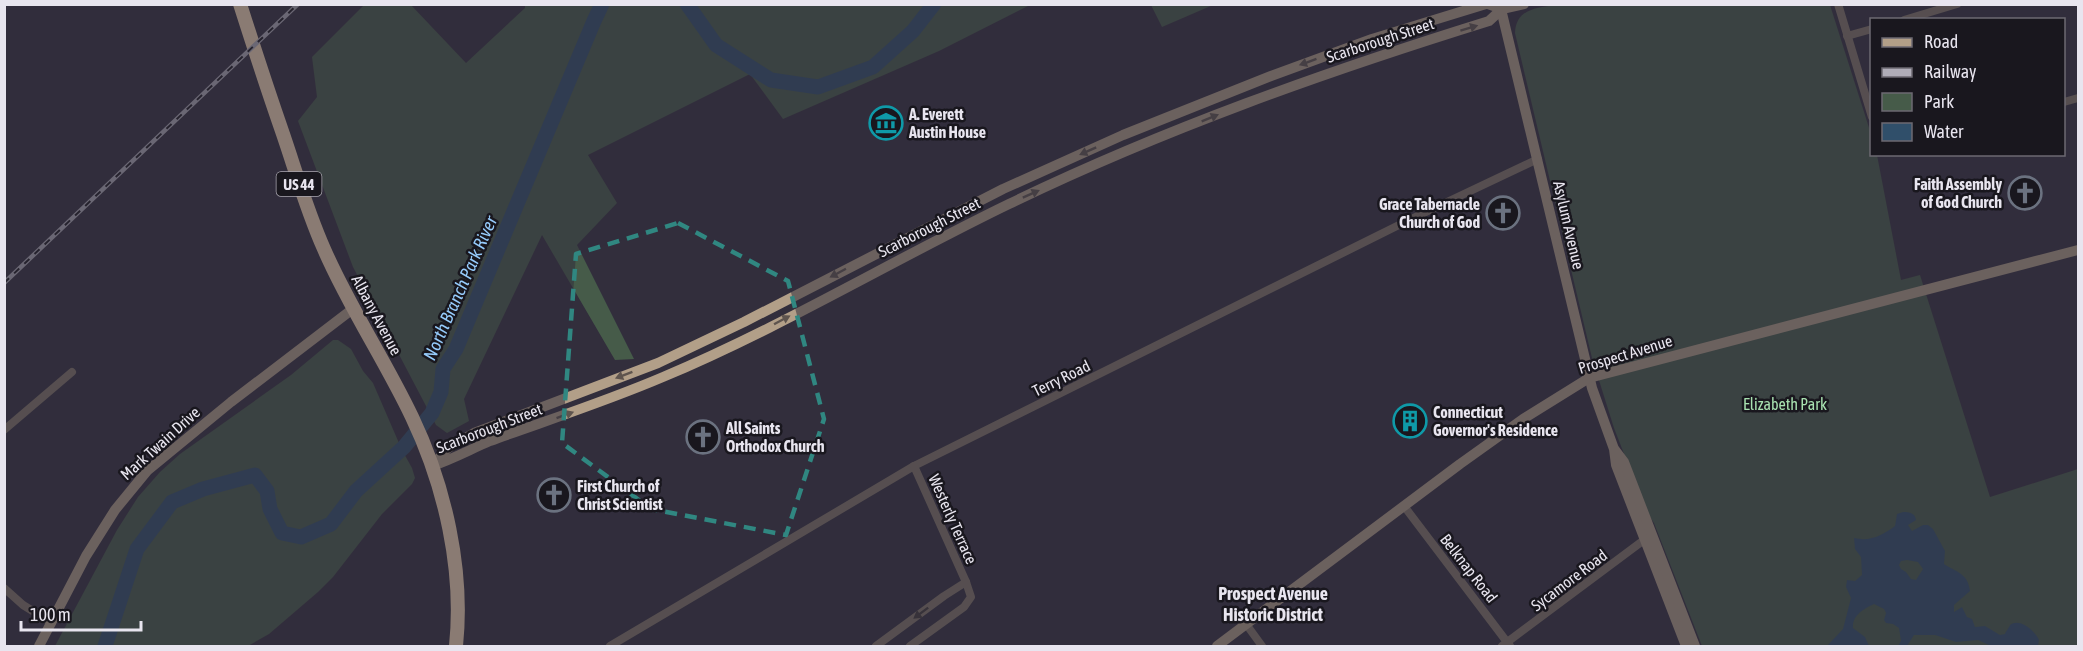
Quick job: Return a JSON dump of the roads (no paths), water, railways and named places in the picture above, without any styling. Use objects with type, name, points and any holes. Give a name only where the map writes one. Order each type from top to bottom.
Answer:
[{"type":"highway","name":"Albany Avenue","points":[[240,4],[310,215],[325,252],[412,416],[432,466],[445,514],[453,559],[457,602],[456,646]]},
{"type":"main road","name":"Scarborough Street","points":[[1487,4],[1501,7],[1489,21],[1276,91],[1130,150],[1011,203],[749,337],[664,377],[483,444],[457,458],[432,466],[448,447],[474,433],[658,363],[744,322],[1003,189],[1123,135],[1271,76],[1372,39],[1487,4]]},
{"type":"main road","points":[[1501,7],[1524,4]]},
{"type":"main road","name":"Asylum Avenue","points":[[1501,7],[1589,378],[1614,449],[1616,465],[1695,646]]},
{"type":"main road","points":[[1372,39],[1378,56]]},
{"type":"main road","points":[[1271,76],[1276,91]]},
{"type":"main road","points":[[1123,135],[1130,150]]},
{"type":"main road","points":[[1003,189],[1011,203]]},
{"type":"main road","name":"Prospect Avenue","points":[[1217,646],[1515,425],[1589,378],[2079,250]]},
{"type":"main road","points":[[873,254],[881,268]]},
{"type":"main road","name":"Mark Twain Drive","points":[[39,646],[87,556],[115,510],[147,471],[231,402],[354,308]]},
{"type":"main road","points":[[744,322],[749,337]]},
{"type":"main road","points":[[658,363],[664,377]]},
{"type":"main road","name":"Asylum Avenue","points":[[1648,537],[1686,646]]},
{"type":"street","points":[[1838,4],[1870,111]]},
{"type":"street","points":[[1911,18],[1957,4]]},
{"type":"street","points":[[1847,36],[1870,30]]},
{"type":"street","name":"Terry Road","points":[[610,646],[914,466],[1407,221],[1538,159]]},
{"type":"street","points":[[4,430],[72,372]]},
{"type":"street","name":"Westerly Terrace","points":[[910,646],[964,607],[971,597],[914,466]]},
{"type":"street","name":"Belknap Road","points":[[1404,506],[1507,645]]},
{"type":"street","name":"Sycamore Road","points":[[1507,645],[1648,537]]},
{"type":"street","name":"Westerly Terrace","points":[[876,646],[966,582]]},
{"type":"street","points":[[4,588],[23,605],[52,622]]},
{"type":"street","points":[[1246,624],[1262,646]]},
{"type":"water","points":[[1906,512],[1913,514],[1916,520],[1908,525],[1912,531],[1923,525],[1928,525],[1933,529],[1945,551],[1944,564],[1967,580],[1970,591],[1954,605],[1954,612],[1962,607],[1967,617],[1972,619],[1975,627],[1985,626],[2000,635],[2005,634],[2010,625],[2014,623],[2023,624],[2037,637],[2038,646],[1991,646],[1978,640],[1956,642],[1935,635],[1914,635],[1907,646],[1898,646],[1901,641],[1899,628],[1886,623],[1884,609],[1874,604],[1859,613],[1853,623],[1853,628],[1865,637],[1869,646],[1827,646],[1843,629],[1851,598],[1846,587],[1847,580],[1855,581],[1862,575],[1861,557],[1855,549],[1854,538],[1871,538],[1886,532],[1895,526],[1897,514]],"holes":[[[1907,560],[1918,562],[1923,569],[1916,580],[1911,579],[1899,565],[1901,561]]]},
{"type":"waterway","name":"North Branch Park River","points":[[105,646],[137,549],[172,502],[203,489],[255,475],[267,491],[270,509],[282,533],[301,537],[331,524],[356,491],[404,447],[432,413],[441,392],[443,369],[456,349],[602,4]]},
{"type":"waterway","name":"North Branch Park River","points":[[687,4],[716,45],[771,80],[818,87],[873,67],[913,31],[934,4]]},
{"type":"railway","points":[[4,283],[298,4]]},
{"type":"place","name":"A. Everett Austin House","points":[[886,123]]},
{"type":"place","name":"Faith Assembly of God Church","points":[[2025,193]]},
{"type":"place","name":"Grace Tabernacle Church of God","points":[[1503,213]]},
{"type":"place","name":"Connecticut Governor's Residence","points":[[1410,421]]},
{"type":"place","name":"All Saints Orthodox Church","points":[[703,437]]},
{"type":"place","name":"First Church of Christ Scientist","points":[[554,495]]},
{"type":"district","name":"Prospect Avenue Historic District","points":[[1273,603]]},
{"type":"park label","name":"Elizabeth Park","points":[[1785,404]]}]
